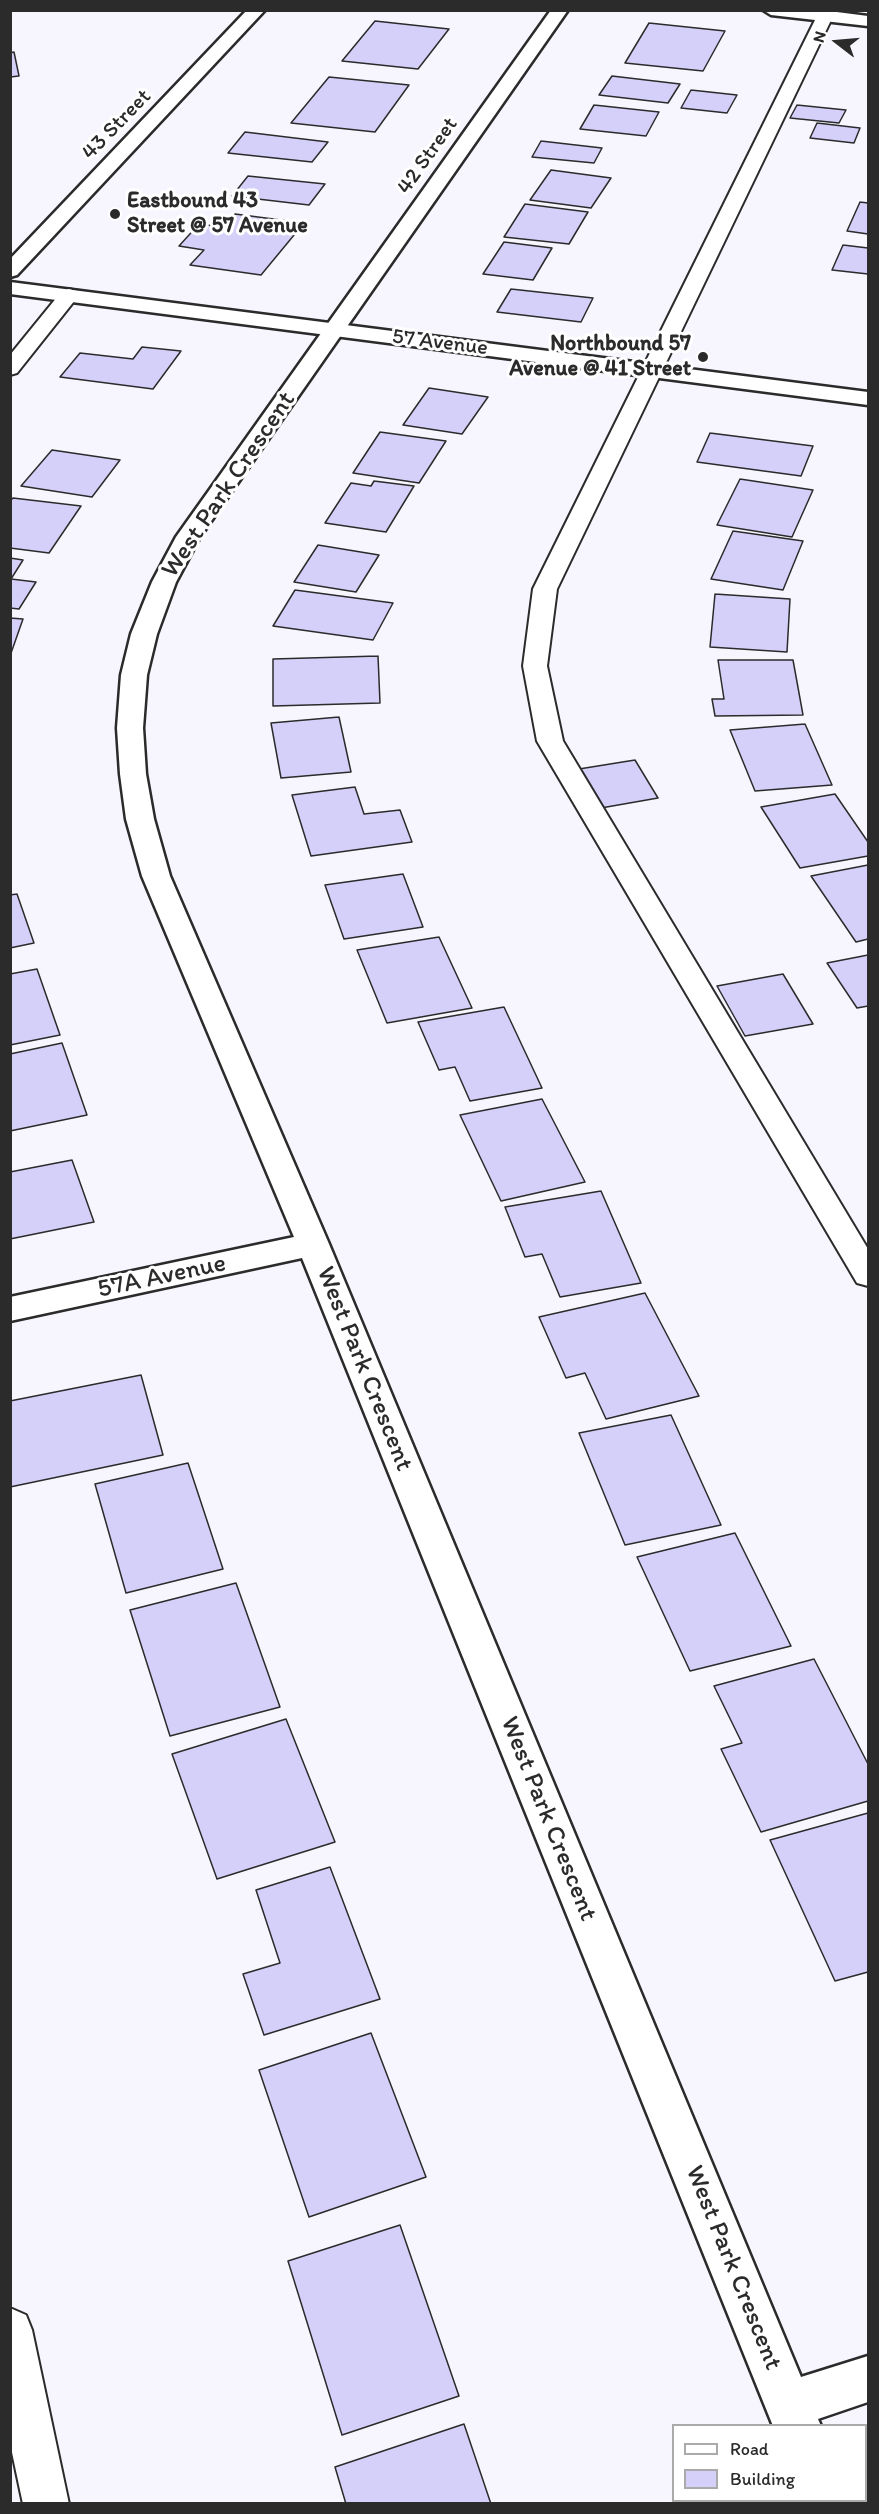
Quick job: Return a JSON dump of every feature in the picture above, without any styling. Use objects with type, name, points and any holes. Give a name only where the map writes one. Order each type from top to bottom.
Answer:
[{"type":"street","name":"43 Street","points":[[10,271],[257,10]]},
{"type":"street","name":"42 Street","points":[[335,330],[560,10]]},
{"type":"street","points":[[771,10],[868,21]]},
{"type":"street","name":"57 Avenue","points":[[10,288],[868,399]]},
{"type":"street","name":"West Park Crescent","points":[[335,330],[188,537],[164,582],[144,634],[134,675],[130,728],[133,774],[140,819],[156,876],[313,1244],[793,2415]]},
{"type":"street","name":"57A Avenue","points":[[10,1309],[313,1244]]},
{"type":"street","points":[[793,2415],[868,2379]]},
{"type":"lane","points":[[825,16],[544,589],[535,666],[550,741],[868,1275]]},
{"type":"lane","points":[[10,369],[69,295]]},
{"type":"lane","points":[[10,2331],[46,2504]]},
{"type":"building","points":[[375,21],[449,29],[418,69],[342,61]]},
{"type":"building","points":[[649,23],[725,31],[703,71],[625,63]]},
{"type":"building","points":[[14,52],[19,76],[10,77],[10,53]]},
{"type":"building","points":[[612,76],[680,84],[668,103],[599,95]]},
{"type":"building","points":[[329,77],[409,85],[375,132],[291,123]]},
{"type":"building","points":[[691,90],[737,95],[727,113],[681,108]]},
{"type":"building","points":[[594,105],[659,112],[646,136],[580,129]]},
{"type":"building","points":[[797,105],[846,110],[839,123],[790,118]]},
{"type":"building","points":[[817,123],[860,128],[854,143],[810,138]]},
{"type":"building","points":[[245,132],[328,142],[312,162],[228,153]]},
{"type":"building","points":[[541,141],[602,148],[594,163],[532,157]]},
{"type":"building","points":[[551,170],[611,178],[591,208],[530,200]]},
{"type":"building","points":[[248,176],[325,184],[309,205],[232,196]]},
{"type":"building","points":[[860,202],[868,203],[868,234],[847,231]]},
{"type":"building","points":[[525,204],[588,212],[569,244],[504,237]]},
{"type":"building","points":[[235,214],[304,223],[261,275],[190,265],[204,250],[179,246],[199,224],[223,227]]},
{"type":"building","points":[[504,242],[552,248],[533,280],[483,274]]},
{"type":"building","points":[[843,245],[868,248],[868,274],[832,270]]},
{"type":"building","points":[[511,289],[593,298],[581,322],[497,312]]},
{"type":"building","points":[[142,347],[181,351],[153,389],[60,377],[80,353],[133,359]]},
{"type":"building","points":[[429,388],[488,397],[462,434],[403,425]]},
{"type":"building","points":[[380,432],[446,441],[419,483],[353,473]]},
{"type":"building","points":[[710,433],[813,446],[801,476],[697,462]]},
{"type":"building","points":[[52,450],[120,460],[92,497],[21,486]]},
{"type":"building","points":[[740,479],[813,490],[792,537],[717,525]]},
{"type":"building","points":[[374,481],[414,486],[386,532],[325,523],[351,483],[371,486]]},
{"type":"building","points":[[13,498],[81,506],[49,553],[10,548],[10,501]]},
{"type":"building","points":[[733,531],[803,541],[783,590],[711,579]]},
{"type":"building","points":[[318,545],[379,555],[356,592],[294,582]]},
{"type":"building","points":[[10,558],[23,560],[11,579],[36,582],[19,609],[10,608]]},
{"type":"building","points":[[295,590],[393,603],[373,640],[273,626]]},
{"type":"building","points":[[715,594],[790,599],[787,652],[710,647]]},
{"type":"building","points":[[10,618],[23,619],[10,656]]},
{"type":"building","points":[[378,656],[380,703],[273,706],[273,659]]},
{"type":"building","points":[[718,660],[793,660],[803,715],[715,716],[712,699],[724,699]]},
{"type":"building","points":[[339,717],[351,772],[281,778],[271,723]]},
{"type":"building","points":[[805,724],[832,785],[755,791],[730,730]]},
{"type":"building","points":[[635,760],[658,798],[601,808],[579,769]]},
{"type":"building","points":[[355,787],[364,814],[400,810],[412,842],[311,856],[292,795]]},
{"type":"building","points":[[835,794],[868,842],[868,856],[800,868],[761,807]]},
{"type":"building","points":[[868,865],[868,939],[856,942],[811,876]]},
{"type":"building","points":[[403,874],[423,927],[344,939],[325,885]]},
{"type":"building","points":[[17,894],[34,943],[10,948],[10,895]]},
{"type":"building","points":[[439,937],[472,1008],[387,1023],[357,950]]},
{"type":"building","points":[[868,955],[868,1006],[857,1008],[827,963]]},
{"type":"building","points":[[37,969],[60,1035],[10,1045],[10,974]]},
{"type":"building","points":[[783,974],[813,1024],[745,1036],[717,986]]},
{"type":"building","points":[[504,1007],[542,1088],[470,1101],[455,1067],[439,1070],[418,1022]]},
{"type":"building","points":[[62,1043],[87,1115],[10,1131],[10,1054]]},
{"type":"building","points":[[542,1099],[585,1182],[501,1201],[460,1115]]},
{"type":"building","points":[[72,1160],[94,1222],[10,1239],[10,1172]]},
{"type":"building","points":[[601,1191],[641,1283],[560,1297],[542,1254],[525,1257],[505,1207]]},
{"type":"building","points":[[645,1293],[699,1396],[606,1419],[585,1373],[566,1378],[539,1317]]},
{"type":"building","points":[[141,1375],[163,1455],[10,1487],[10,1401]]},
{"type":"building","points":[[671,1415],[721,1525],[625,1545],[579,1433]]},
{"type":"building","points":[[188,1463],[223,1569],[126,1593],[95,1484]]},
{"type":"building","points":[[735,1533],[791,1646],[690,1671],[637,1557]]},
{"type":"building","points":[[236,1583],[280,1707],[170,1736],[130,1610]]},
{"type":"building","points":[[814,1659],[868,1764],[868,1801],[761,1832],[721,1749],[742,1743],[714,1686]]},
{"type":"building","points":[[286,1719],[335,1842],[217,1879],[172,1754]]},
{"type":"building","points":[[868,1813],[868,1972],[835,1981],[770,1840]]},
{"type":"building","points":[[330,1867],[380,1999],[264,2035],[243,1974],[280,1963],[256,1890]]},
{"type":"building","points":[[371,2033],[426,2177],[309,2217],[259,2070]]},
{"type":"building","points":[[400,2225],[459,2396],[342,2435],[288,2261]]},
{"type":"building","points":[[464,2424],[491,2504],[346,2504],[335,2467]]},
{"type":"place","name":"Eastbound 43 Street @ 57 Avenue","points":[[115,214]]},
{"type":"place","name":"Northbound 57 Avenue @ 41 Street","points":[[703,357]]}]
